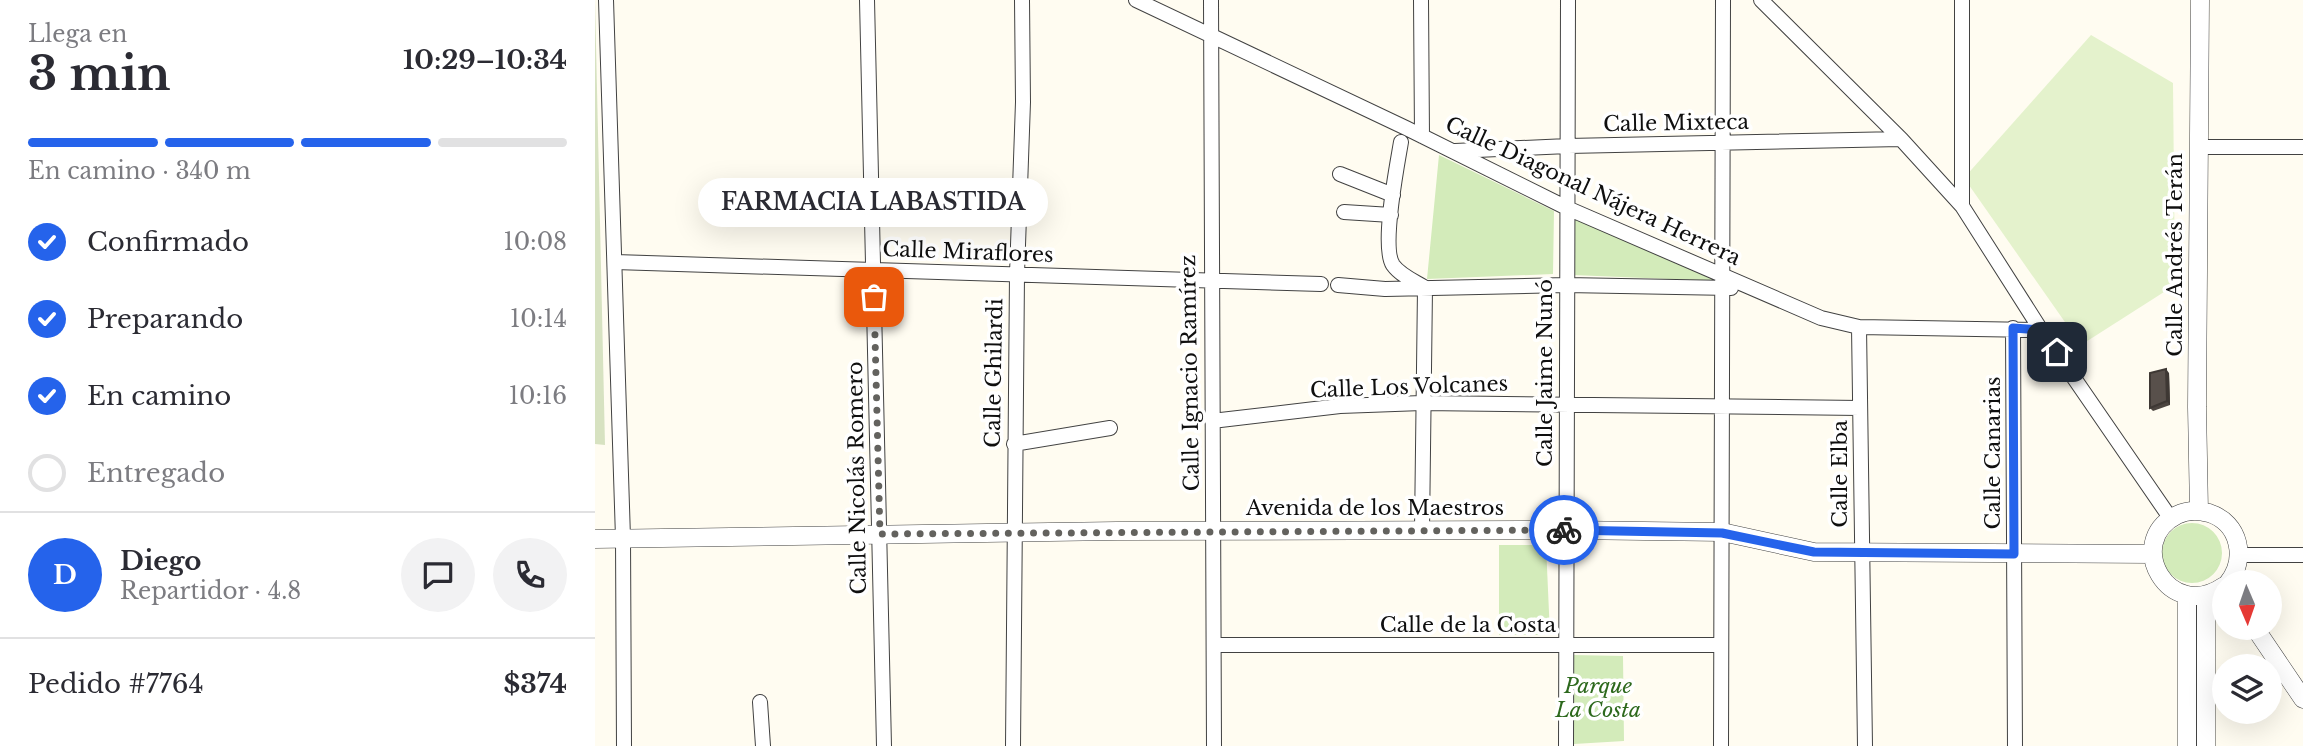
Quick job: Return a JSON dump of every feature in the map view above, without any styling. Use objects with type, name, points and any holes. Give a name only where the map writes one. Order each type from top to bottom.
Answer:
[{"type":"street","points":[[607,0],[623,538],[624,746]]},
{"type":"street","name":"Calle Nicolás Romero","points":[[867,0],[884,746]]},
{"type":"street","name":"Calle Ghilardi","points":[[1013,746],[1014,444],[1023,102],[1022,0]]},
{"type":"street","name":"Calle Diagonal Nájera Herrera","points":[[1136,0],[1722,281],[1753,288],[1821,317],[1860,327],[2041,330]]},
{"type":"street","name":"Calle Ignacio Ramírez","points":[[1211,0],[1210,280],[1214,746]]},
{"type":"street","points":[[1421,0],[1422,136]]},
{"type":"street","name":"Calle Jaime Nunó","points":[[1566,746],[1568,0]]},
{"type":"street","points":[[1721,746],[1723,0]]},
{"type":"street","points":[[1761,0],[1901,139],[1962,205],[2041,330],[2171,519]]},
{"type":"street","points":[[1962,0],[1962,205]]},
{"type":"street","name":"Calle Andrés Terán","points":[[2199,511],[2197,407],[2200,0]]},
{"type":"street","name":"Calle Mixteca","points":[[1451,152],[1568,146],[1901,139]]},
{"type":"street","points":[[1401,142],[1393,195],[1389,252],[1391,263],[1397,271],[1425,288]]},
{"type":"street","points":[[2198,147],[2303,147]]},
{"type":"street","points":[[1340,174],[1393,195]]},
{"type":"street","points":[[1344,212],[1391,215]]},
{"type":"street","name":"Calle Miraflores","points":[[615,262],[1321,284]]},
{"type":"street","points":[[1338,285],[1385,289],[1722,281]]},
{"type":"street","points":[[1422,530],[1425,288]]},
{"type":"street","name":"Calle Elba","points":[[1860,327],[1865,746]]},
{"type":"street","name":"Calle Canarias","points":[[2013,328],[2015,746]]},
{"type":"street","name":"Calle Los Volcanes","points":[[1212,421],[1340,406],[1422,403],[1860,408]]},
{"type":"street","points":[[1014,444],[1110,428]]},
{"type":"street","points":[[2212,592],[2206,595],[2187,596],[2169,588],[2162,581],[2153,554],[2158,534],[2171,519],[2180,514],[2199,511],[2221,518],[2235,536],[2239,555],[2236,570]]},
{"type":"street","name":"Avenida de los Maestros","points":[[595,539],[880,534],[1566,530],[1722,533],[1814,552],[2153,554]]},
{"type":"street","points":[[2239,555],[2303,555]]},
{"type":"street","points":[[2206,595],[2206,746]]},
{"type":"street","points":[[2187,596],[2187,746]]},
{"type":"street","points":[[2263,640],[2303,699]]},
{"type":"street","name":"Calle de la Costa","points":[[1214,645],[1721,645]]},
{"type":"street","points":[[760,702],[763,746]]},
{"type":"green space","points":[[595,0],[605,445],[595,444]]},
{"type":"green space","points":[[2091,35],[2173,83],[2175,285],[2081,345],[1964,178]]},
{"type":"green space","points":[[1439,155],[1554,211],[1553,274],[1427,279]]},
{"type":"green space","points":[[1573,217],[1717,275],[1717,281],[1573,275]]},
{"type":"green space","points":[[2192,523],[2209,528],[2217,536],[2221,547],[2217,570],[2212,570],[2212,575],[2203,581],[2181,581],[2167,570],[2164,564],[2164,542],[2175,528],[2181,525]]},
{"type":"green space","points":[[1499,545],[1546,545],[1550,635],[1499,635]]},
{"type":"green space","name":"Parque La Costa","points":[[1573,655],[1623,656],[1624,741],[1574,744]]},
{"type":"building","points":[[2166,369],[2167,401],[2150,408],[2150,373]]},
{"type":"way so far","points":[[874,297],[880,534],[1564,530]]},
{"type":"place","name":"FARMACIA LABASTIDA","points":[[874,297]]},
{"type":"route","points":[[1564,530],[1722,533],[1814,552],[2014,554],[2013,328],[2041,330],[2057,352]]}]
